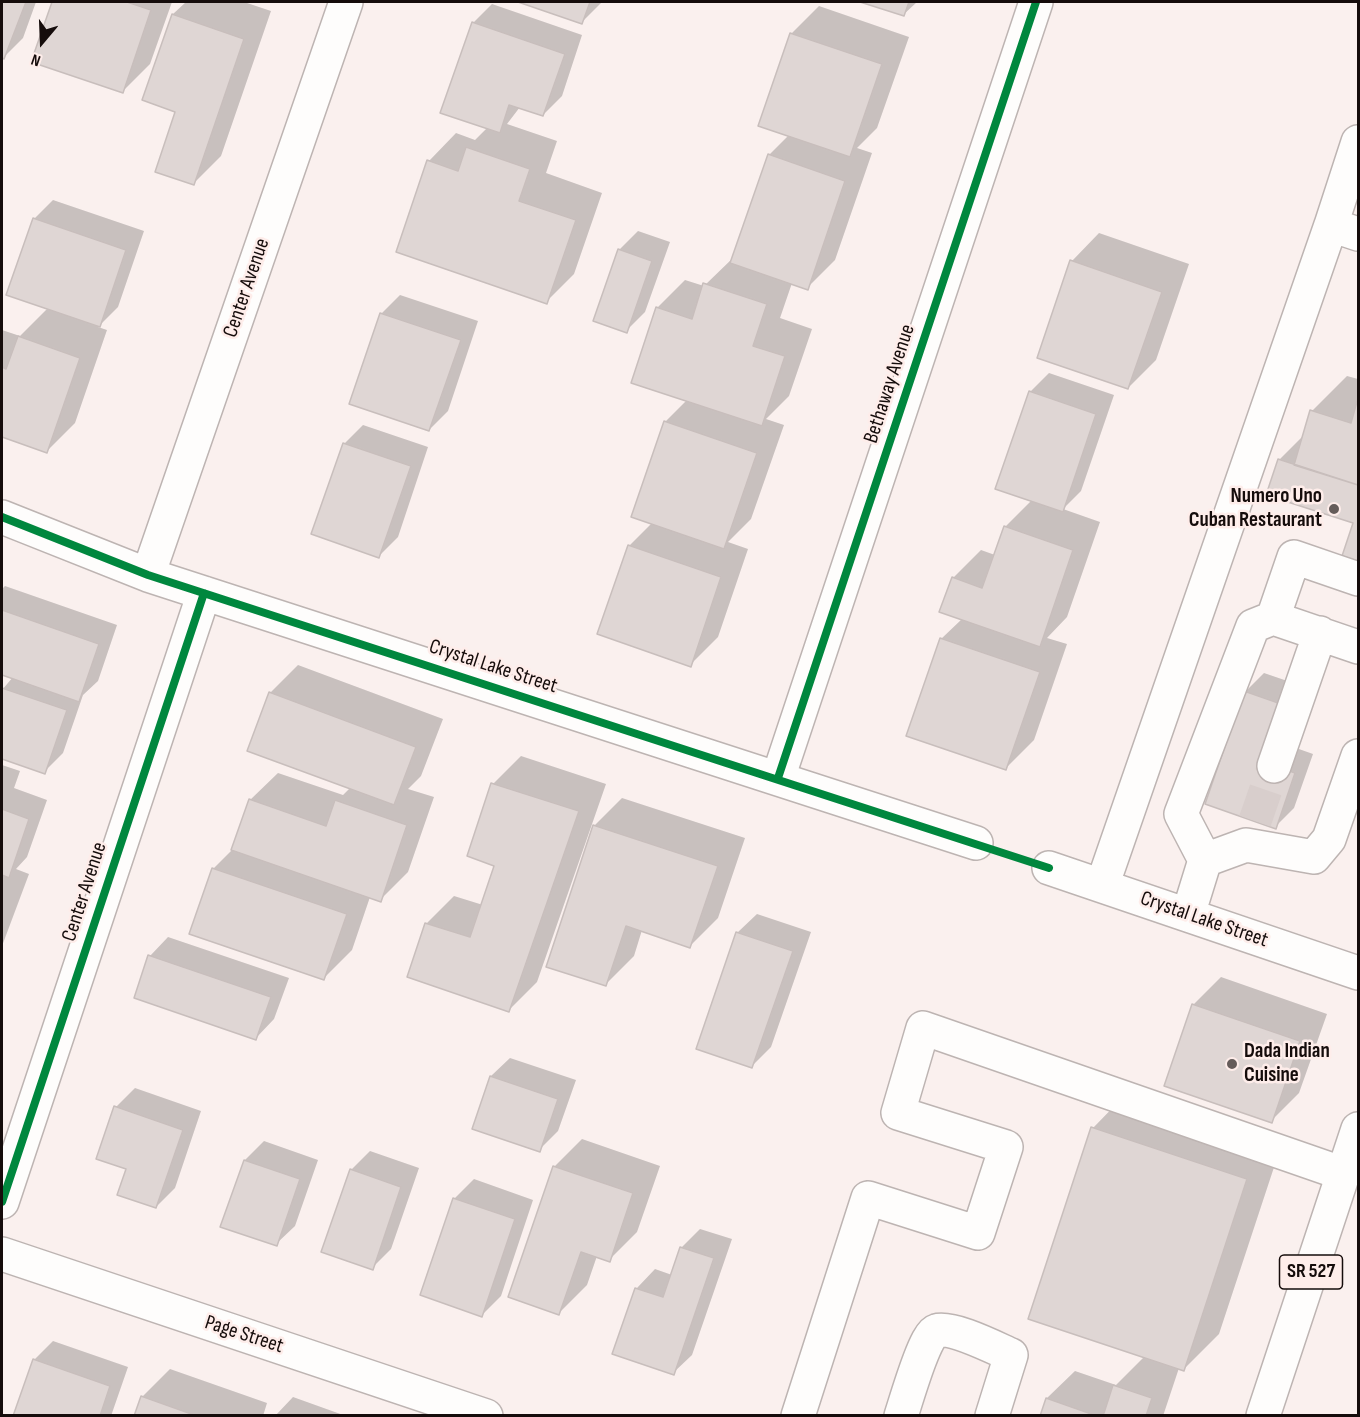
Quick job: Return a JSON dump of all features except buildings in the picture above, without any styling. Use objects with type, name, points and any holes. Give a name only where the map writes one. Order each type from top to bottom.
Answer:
[{"type":"street","name":"Center Avenue","points":[[148,575],[346,2]]},
{"type":"street","name":"Bethaway Avenue","points":[[778,778],[1036,2]]},
{"type":"street","points":[[1102,886],[1269,398],[1345,230],[1359,141]]},
{"type":"street","name":"Crystal Lake Street","points":[[2,518],[148,575],[976,843]]},
{"type":"street","name":"Crystal Lake Street","points":[[2,540],[148,575]]},
{"type":"street","points":[[1273,618],[1294,557],[1359,579]]},
{"type":"street","name":"Center Avenue","points":[[2,1202],[204,593]]},
{"type":"street","points":[[1205,860],[1181,814],[1253,626],[1273,618],[1359,646]]},
{"type":"street","points":[[1274,766],[1320,633]]},
{"type":"street","points":[[1188,915],[1205,860],[1250,833],[1314,857],[1329,839],[1359,756]]},
{"type":"street","name":"Crystal Lake Street","points":[[1049,868],[1359,973]]},
{"type":"street","points":[[798,1416],[868,1197],[978,1233],[1006,1147],[898,1113],[923,1028],[1344,1174]]},
{"type":"street","name":"SR 527","points":[[1263,1416],[1359,1129]]},
{"type":"street","name":"Page Street","points":[[2,1254],[486,1416]]},
{"type":"street","points":[[901,1416],[931,1333],[938,1330],[966,1336],[1011,1355],[992,1416]]},
{"type":"tunnel","points":[[1255,821],[1274,766]]},
{"type":"cycle path","points":[[778,778],[1036,2]]},
{"type":"cycle path","points":[[2,517],[148,575],[1049,868]]},
{"type":"cycle path","points":[[2,1202],[204,593]]},
{"type":"place","name":"Numero Uno Cuban Restaurant","points":[[1334,509]]},
{"type":"place","name":"Dada Indian Cuisine","points":[[1232,1064]]}]
